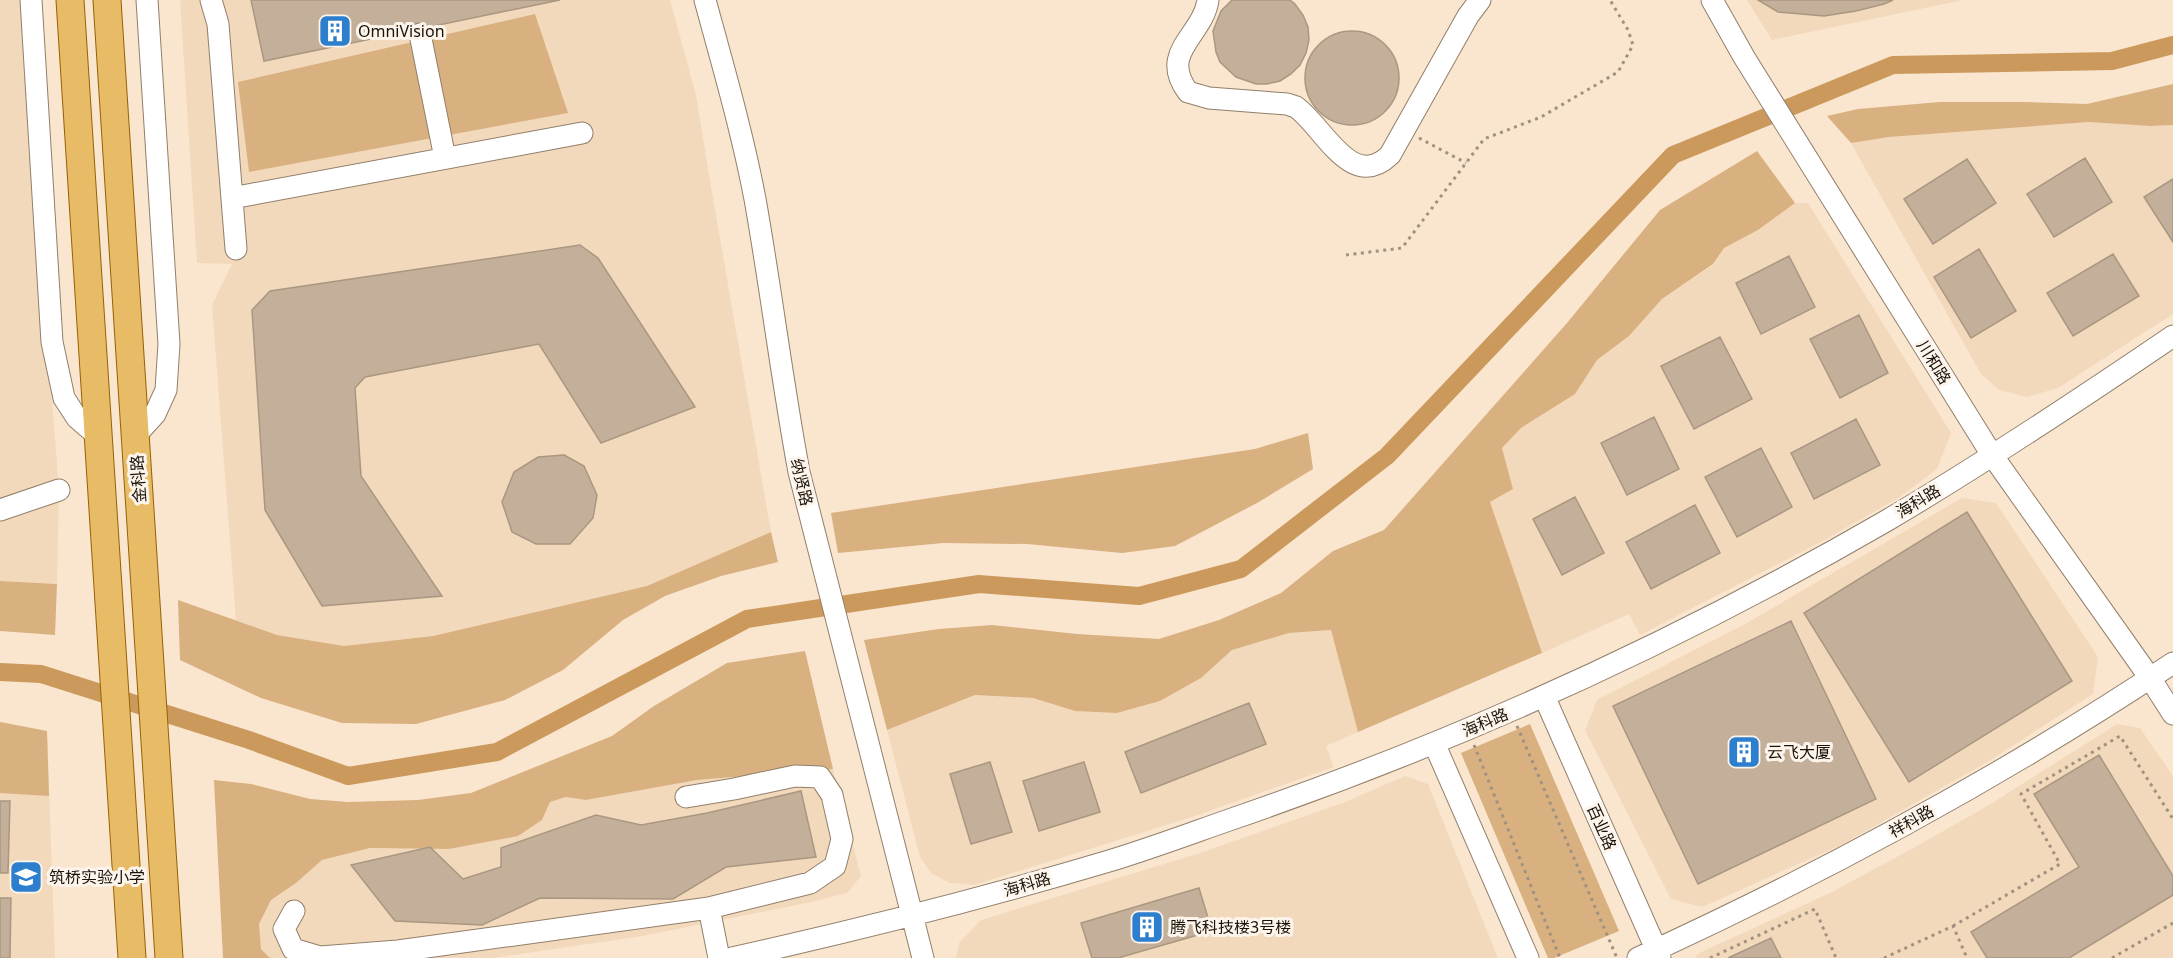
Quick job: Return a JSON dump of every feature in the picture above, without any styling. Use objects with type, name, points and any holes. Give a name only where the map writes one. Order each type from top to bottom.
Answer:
[{"type":"main road","points":[[70,0],[132,958]]},
{"type":"main road","name":"金科路","points":[[107,0],[169,958]]},
{"type":"street","points":[[31,0],[52,342],[64,398],[77,418],[98,436]]},
{"type":"street","points":[[136,435],[155,414],[166,390],[169,344],[147,0]]},
{"type":"street","points":[[211,0],[218,24],[236,249]]},
{"type":"street","name":"纳贤路","points":[[705,0],[745,151],[755,201],[786,406],[799,472],[923,958]]},
{"type":"street","points":[[1208,0],[1203,14],[1180,54],[1178,76],[1188,92],[1209,98],[1287,104],[1296,107],[1351,164],[1370,167],[1390,155],[1468,16],[1480,0]]},
{"type":"street","name":"川和路","points":[[1712,0],[1744,57],[1992,455],[2173,714]]},
{"type":"street","points":[[420,34],[445,158]]},
{"type":"street","points":[[231,198],[582,133]]},
{"type":"street","name":"海科路","points":[[732,958],[912,915],[1112,861],[1303,795],[1510,711],[1673,635],[1885,521],[2045,422],[2173,336]]},
{"type":"street","points":[[0,510],[59,490]]},
{"type":"street","name":"祥科路","points":[[1651,955],[1837,862],[1982,782],[2089,718],[2173,663]]},
{"type":"street","name":"百业路","points":[[1544,696],[1651,955]]},
{"type":"street","points":[[1434,743],[1528,958]]},
{"type":"street","points":[[294,911],[284,929],[293,949],[320,957],[398,951],[709,908],[810,883],[835,866],[842,839],[832,795],[820,777],[795,776],[686,797]]},
{"type":"street","points":[[709,908],[719,958]]},
{"type":"path","points":[[1346,255],[1402,248],[1484,139],[1541,117],[1618,72],[1633,45],[1628,30],[1610,0]]},
{"type":"path","points":[[1404,130],[1466,163]]},
{"type":"path","points":[[1510,711],[1617,958]]},
{"type":"path","points":[[1468,729],[1560,958]]},
{"type":"path","points":[[1884,958],[1953,926],[2060,864],[2021,794],[2120,736],[2173,819]]},
{"type":"path","points":[[1710,958],[1815,909],[1836,958]]},
{"type":"path","points":[[2112,958],[2173,923]]},
{"type":"path","points":[[1953,926],[1967,958]]},
{"type":"shaded area","points":[[0,0],[21,0],[59,490],[57,584],[0,581]]},
{"type":"shaded area","points":[[180,0],[670,0],[696,95],[771,532],[647,586],[433,636],[344,646],[277,635],[236,620],[212,305],[232,264],[197,263]]},
{"type":"shaded area","points":[[1747,0],[1963,0],[1772,40]]},
{"type":"shaded area","points":[[535,14],[568,113],[249,172],[238,82]]},
{"type":"shaded area","points":[[2173,84],[2173,125],[2150,126],[2089,122],[1889,137],[1851,143],[1827,116],[1858,109],[1940,102],[2087,104]]},
{"type":"shaded area","points":[[2089,122],[2150,126],[2173,125],[2173,314],[2058,388],[2027,397],[1999,390],[1981,374],[1851,143],[1889,137]]},
{"type":"shaded area","points":[[1757,151],[1795,203],[1758,230],[1724,248],[1713,264],[1662,299],[1629,336],[1597,360],[1575,394],[1521,428],[1502,448],[1513,489],[1490,502],[1542,653],[1358,732],[1331,630],[1289,633],[1232,650],[1201,678],[1160,701],[1117,713],[1075,711],[1033,698],[975,695],[887,730],[864,640],[939,629],[992,625],[1077,634],[1159,639],[1219,620],[1281,593],[1333,551],[1384,530],[1567,323],[1660,210]]},
{"type":"shaded area","points":[[1795,203],[1808,203],[1951,433],[1937,469],[1900,497],[1819,543],[1640,635],[1629,614],[1542,653],[1490,502],[1513,489],[1502,448],[1521,428],[1575,394],[1597,360],[1629,336],[1662,299],[1713,265],[1724,248],[1758,230]]},
{"type":"shaded area","points":[[1308,433],[1313,469],[1257,503],[1175,546],[1122,553],[1027,544],[943,543],[838,553],[831,513],[1255,449]]},
{"type":"shaded area","points":[[1962,498],[1996,503],[2098,657],[2093,694],[1989,761],[1843,844],[1702,907],[1671,899],[1585,730],[1597,700],[1745,624]]},
{"type":"shaded area","points":[[771,532],[778,562],[721,576],[665,596],[623,620],[563,670],[505,700],[416,724],[342,723],[261,698],[180,660],[178,600],[277,635],[344,646],[433,636],[647,586]]},
{"type":"shaded area","points":[[0,581],[57,584],[55,635],[0,631]]},
{"type":"shaded area","points":[[1331,630],[1358,732],[1326,746],[1334,767],[1192,817],[974,885],[950,883],[931,873],[920,857],[887,730],[975,695],[1033,698],[1075,711],[1117,713],[1160,701],[1201,678],[1232,650],[1289,633]]},
{"type":"shaded area","points":[[805,651],[833,769],[697,780],[586,800],[566,797],[550,802],[542,820],[518,836],[449,849],[370,848],[322,860],[296,883],[271,900],[259,924],[261,949],[270,958],[223,958],[214,780],[251,784],[310,799],[348,802],[418,800],[471,793],[612,736],[654,706],[727,663]]},
{"type":"shaded area","name":"筑桥实验小学","points":[[0,722],[47,731],[55,958],[0,958]]},
{"type":"shaded area","points":[[0,722],[47,731],[49,796],[0,793]]},
{"type":"shaded area","points":[[1530,724],[1619,931],[1554,958],[1548,958],[1461,753]]},
{"type":"shaded area","points":[[2117,724],[2140,728],[2173,776],[2173,958],[1696,958],[1697,954],[1830,893],[1917,846],[1984,808]]},
{"type":"shaded area","points":[[833,769],[861,876],[847,893],[643,936],[493,958],[270,958],[261,949],[259,924],[271,900],[296,883],[322,860],[370,848],[449,849],[517,836],[542,820],[550,802],[566,797],[586,800],[697,780]]},
{"type":"shaded area","points":[[1405,776],[1428,784],[1498,958],[956,958],[959,943],[981,920],[1200,853],[1345,802]]},
{"type":"building","name":"OmniVision","points":[[251,0],[560,0],[264,61]]},
{"type":"building","points":[[1232,0],[1290,0],[1295,4],[1308,27],[1309,40],[1300,65],[1291,74],[1280,81],[1256,84],[1236,77],[1220,62],[1213,31],[1221,11]]},
{"type":"building","points":[[1758,0],[1893,0],[1856,11],[1824,16],[1778,12]]},
{"type":"building","points":[[1352,31],[1370,34],[1386,44],[1396,60],[1399,78],[1396,96],[1386,112],[1370,122],[1352,125],[1334,122],[1318,112],[1308,96],[1305,78],[1308,60],[1318,44],[1334,34]]},
{"type":"building","points":[[2085,158],[2112,202],[2054,237],[2027,194]]},
{"type":"building","points":[[1967,159],[1996,203],[1933,244],[1904,199]]},
{"type":"building","points":[[2173,179],[2173,242],[2144,197]]},
{"type":"building","points":[[580,245],[598,258],[695,407],[601,443],[539,344],[365,377],[355,388],[361,476],[442,596],[322,606],[265,510],[252,310],[270,291]]},
{"type":"building","points":[[1979,249],[2016,311],[1971,338],[1934,277]]},
{"type":"building","points":[[2113,254],[2139,296],[2073,336],[2047,293]]},
{"type":"building","points":[[1789,256],[1815,307],[1761,334],[1736,283]]},
{"type":"building","points":[[1859,315],[1888,373],[1840,398],[1810,339]]},
{"type":"building","points":[[1720,337],[1752,399],[1694,429],[1661,366]]},
{"type":"building","points":[[1654,417],[1679,469],[1627,495],[1601,443]]},
{"type":"building","points":[[1856,419],[1880,465],[1814,499],[1791,453]]},
{"type":"building","points":[[1761,448],[1792,507],[1737,537],[1705,477]]},
{"type":"building","points":[[564,455],[584,466],[597,495],[593,518],[570,544],[536,544],[512,532],[502,502],[514,472],[538,457]]},
{"type":"building","points":[[1575,497],[1604,553],[1562,575],[1533,519]]},
{"type":"building","points":[[1695,505],[1720,553],[1651,589],[1626,542]]},
{"type":"building","name":"云飞大厦","points":[[1967,512],[2072,681],[1909,782],[1804,613]]},
{"type":"building","name":"云飞大厦","points":[[1791,621],[1876,799],[1698,884],[1613,706]]},
{"type":"building","points":[[1249,703],[1266,744],[1141,793],[1125,752]]},
{"type":"building","points":[[2099,755],[2173,876],[2173,895],[2069,958],[1987,958],[1971,932],[2079,867],[2034,794]]},
{"type":"building","points":[[990,762],[1012,832],[971,844],[950,774]]},
{"type":"building","points":[[1084,762],[1100,812],[1039,831],[1023,781]]},
{"type":"building","points":[[801,791],[816,857],[726,867],[673,899],[540,898],[482,925],[395,921],[351,865],[430,847],[463,879],[501,867],[501,848],[596,815],[641,825],[707,813]]},
{"type":"building","points":[[0,801],[10,801],[8,873],[0,873]]},
{"type":"building","name":"腾飞科技楼3号楼","points":[[1199,888],[1212,931],[1118,958],[1092,958],[1081,923]]},
{"type":"building","points":[[0,898],[11,898],[10,958],[0,958]]},
{"type":"building","points":[[1771,938],[1781,958],[1728,958]]},
{"type":"waterway","points":[[0,672],[41,674],[249,740],[348,776],[497,752],[747,619],[979,584],[1139,596],[1241,569],[1387,456],[1673,155],[1893,65],[2112,61],[2173,45]]},
{"type":"place","name":"OmniVision","points":[[335,31]]},
{"type":"place","name":"云飞大厦","points":[[1744,752]]},
{"type":"place","name":"筑桥实验小学","points":[[26,877]]},
{"type":"place","name":"腾飞科技楼3号楼","points":[[1147,927]]}]
